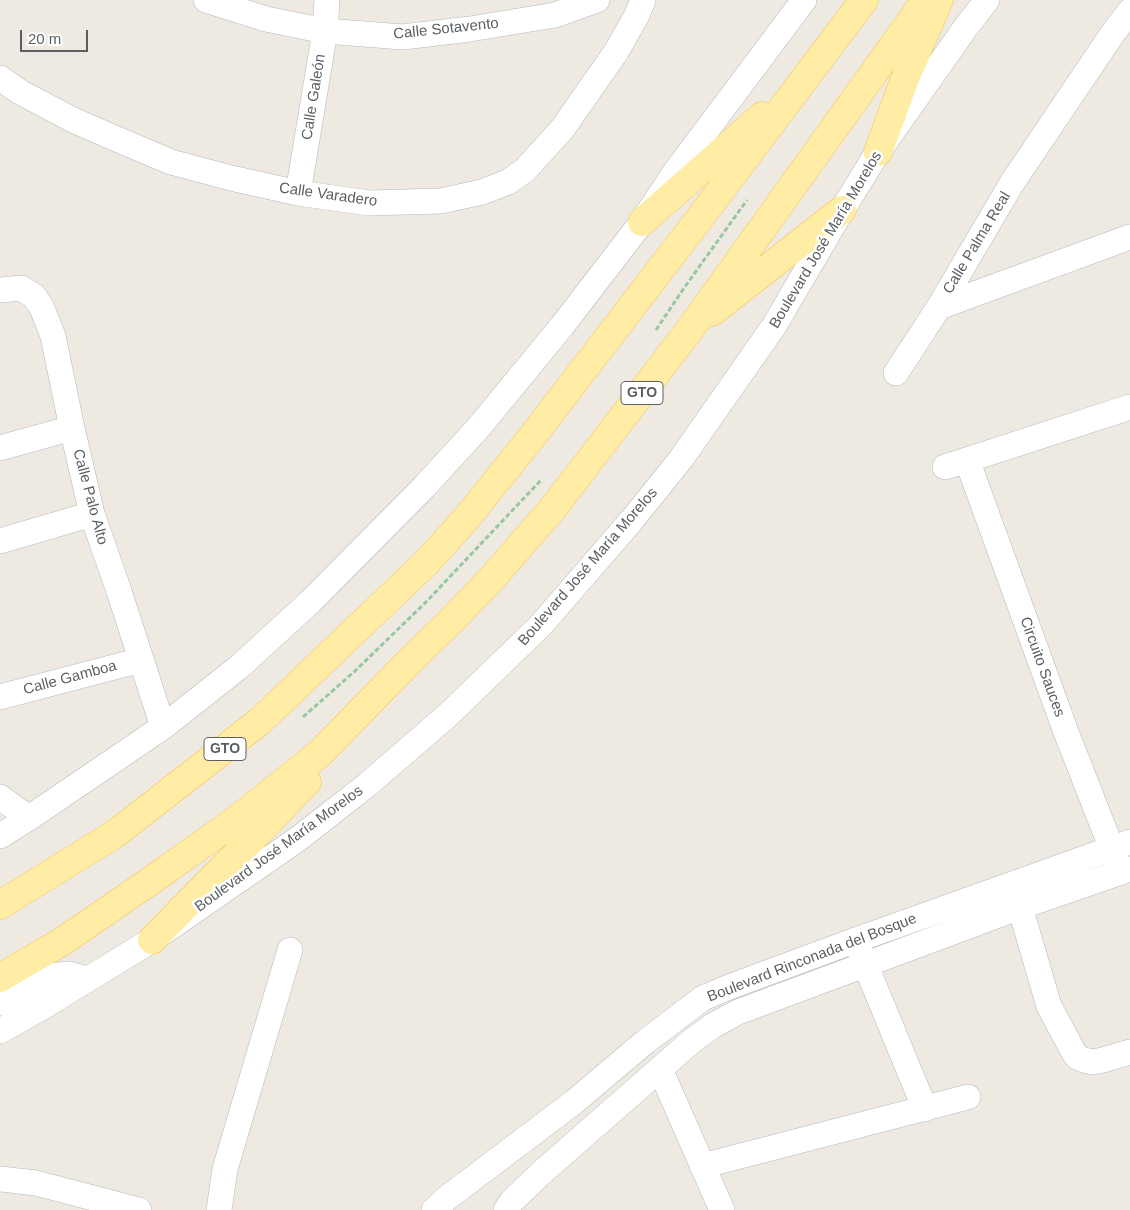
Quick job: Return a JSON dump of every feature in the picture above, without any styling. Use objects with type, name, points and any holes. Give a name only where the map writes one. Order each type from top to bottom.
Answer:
[{"type":"main road","name":"GTO","points":[[0,905],[115,834],[259,722],[426,563],[531,438],[693,228],[864,0]]},
{"type":"main road","name":"GTO","points":[[0,978],[62,941],[149,882],[235,821],[320,754],[494,576],[554,508],[691,328],[926,0]]},
{"type":"main road","points":[[878,152],[904,81],[939,0]]},
{"type":"main road","points":[[642,222],[806,77]]},
{"type":"main road","points":[[691,328],[842,210]]},
{"type":"main road","points":[[152,940],[293,797],[339,747],[409,662]]},
{"type":"street","name":"Calle Sotavento","points":[[206,0],[266,19],[325,31],[402,36],[470,29],[555,15],[597,0]]},
{"type":"street","name":"Calle Galeón","points":[[298,193],[325,31],[327,0]]},
{"type":"street","name":"Calle Varadero","points":[[0,78],[20,92],[73,120],[171,162],[298,193],[369,203],[441,201],[482,192],[508,182],[525,170],[563,128],[616,52],[637,15],[643,0]]},
{"type":"street","points":[[0,836],[163,727],[239,667],[310,602],[424,487],[478,427],[562,326],[642,222],[676,172],[804,0]]},
{"type":"street","name":"Boulevard José María Morelos","points":[[0,1031],[152,940],[298,839],[367,785],[449,714],[541,625],[631,521],[681,459],[774,326],[878,152],[987,0]]},
{"type":"street","name":"Calle Palma Real","points":[[939,307],[1012,183],[1130,11]]},
{"type":"street","name":"Calle Palma Real","points":[[939,307],[1130,237]]},
{"type":"street","name":"Calle Palo Alto","points":[[2,289],[21,288],[34,296],[42,308],[53,336],[92,514],[163,727]]},
{"type":"street","points":[[896,373],[939,307]]},
{"type":"street","name":"Circuito Sauces","points":[[1125,870],[1121,845],[1066,732],[956,464],[1130,407]]},
{"type":"street","points":[[0,448],[72,428]]},
{"type":"street","points":[[0,540],[92,514]]},
{"type":"street","name":"Calle Gamboa","points":[[0,697],[140,660]]},
{"type":"street","points":[[0,797],[29,818]]},
{"type":"street","name":"Boulevard Rinconada del Bosque","points":[[448,1206],[645,1042],[703,998],[856,940],[1121,845]]},
{"type":"street","name":"Boulevard Rinconada del Bosque","points":[[506,1210],[511,1202],[540,1174],[693,1040],[714,1025],[738,1012],[780,995],[1125,870]]},
{"type":"street","points":[[1020,907],[1049,1006],[1077,1057],[1093,1062],[1130,1052]]},
{"type":"street","points":[[856,940],[925,1108]]},
{"type":"street","points":[[219,1210],[225,1168],[290,950]]},
{"type":"street","points":[[0,1003],[48,976],[69,974],[87,979]]},
{"type":"street","points":[[660,1069],[722,1210]]},
{"type":"street","points":[[702,1166],[968,1097]]},
{"type":"street","points":[[0,1164],[36,1183]]},
{"type":"street","points":[[0,1179],[36,1183],[115,1207],[140,1210]]}]
